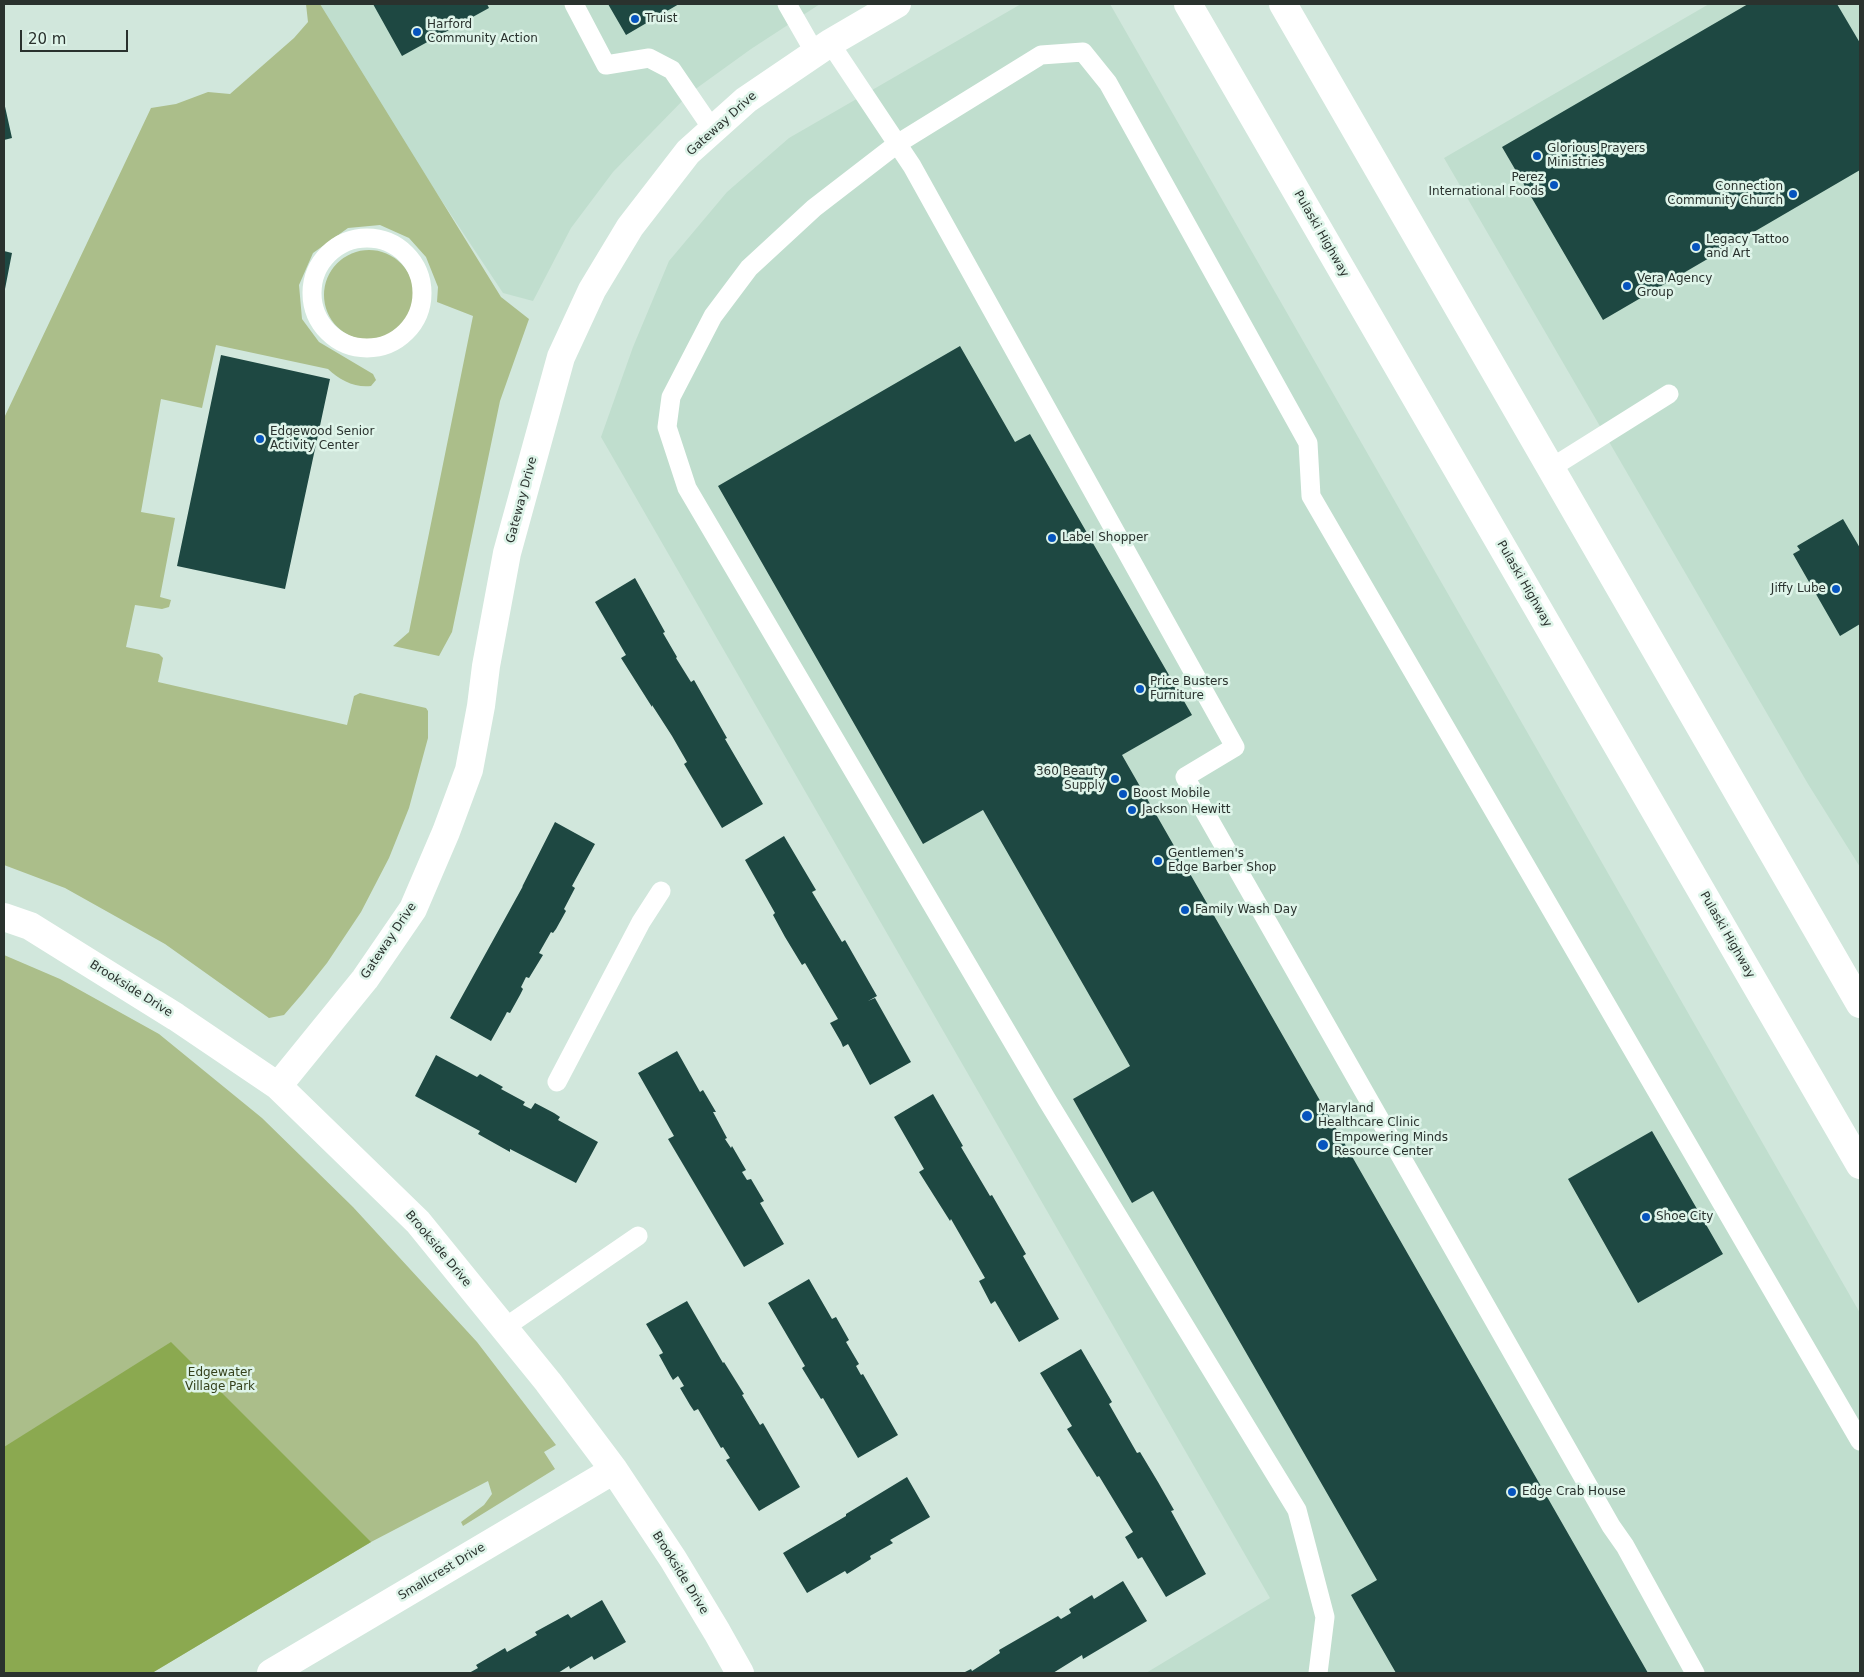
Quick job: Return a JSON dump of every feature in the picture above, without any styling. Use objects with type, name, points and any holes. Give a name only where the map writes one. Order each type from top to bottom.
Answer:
[{"type":"main road","name":"Pulaski Highway","points":[[1188,4],[1860,1165]]},
{"type":"main road","points":[[1283,4],[1860,1004]]},
{"type":"main road","name":"Gateway Drive","points":[[278,1086],[365,979],[413,909],[446,832],[469,770],[507,554],[561,357],[592,290],[630,227],[688,152],[746,100],[822,48],[890,6]]},
{"type":"main road","name":"Brookside Drive","points":[[4,917],[30,926],[176,1017],[278,1086],[418,1222],[548,1382],[614,1470],[672,1558],[740,1673]]},
{"type":"main road","name":"Smallcrest Drive","points":[[271,1673],[614,1470]]},
{"type":"lane","points":[[574,4],[606,65],[650,58],[672,70],[713,130]]},
{"type":"lane","points":[[787,4],[897,144],[917,174],[1234,747],[1185,777],[1696,1673]]},
{"type":"lane","points":[[1318,1673],[1325,1617],[1297,1510],[1047,1100],[687,488],[667,427],[671,397],[679,381],[713,316],[749,268],[814,208],[897,144],[1041,55],[1083,52],[1108,83],[1308,443],[1311,496],[1860,1442]]},
{"type":"lane","points":[[357,238],[377,238],[397,245],[412,259],[421,278],[423,298],[417,318],[405,334],[388,345],[368,349],[347,345],[330,334],[318,318],[312,298],[313,278],[323,259],[338,245],[357,238]]},
{"type":"lane","points":[[1551,468],[1670,394]]},
{"type":"lane","points":[[557,1082],[641,922],[661,891]]},
{"type":"lane","points":[[504,1328],[638,1236]]},
{"type":"shaded area","points":[[311,4],[820,4],[751,49],[690,93],[613,172],[571,228],[533,301],[503,293]]},
{"type":"shaded area","points":[[1021,4],[1110,4],[1860,1313],[1860,1673],[1146,1673],[1270,1598],[601,437],[633,347],[669,261],[727,192],[789,138]]},
{"type":"shaded area","points":[[1709,4],[1860,4],[1860,867],[1808,784],[1444,158]]},
{"type":"green space","points":[[306,4],[320,4],[501,297],[529,319],[500,401],[452,632],[439,656],[393,646],[409,632],[473,316],[437,302],[438,287],[426,257],[409,238],[380,225],[348,228],[313,253],[299,285],[302,319],[319,342],[373,374],[376,380],[371,386],[359,386],[348,382],[337,377],[328,369],[216,345],[202,408],[161,399],[141,512],[175,518],[160,597],[171,600],[169,607],[162,609],[135,605],[126,647],[159,654],[163,658],[158,682],[347,725],[354,696],[360,693],[426,708],[428,711],[428,738],[409,808],[389,858],[361,912],[327,963],[284,1015],[269,1018],[165,944],[65,888],[4,865],[4,418],[151,108],[176,104],[208,92],[230,94],[294,38],[308,22]]},
{"type":"green space","points":[[369,250],[386,254],[401,263],[410,278],[414,295],[410,312],[401,327],[386,336],[369,340],[352,336],[337,327],[328,312],[324,295],[328,278],[337,263],[352,254]]},
{"type":"green space","name":"Edgewater Village Park","points":[[4,955],[60,979],[159,1034],[262,1118],[353,1207],[477,1342],[556,1445],[544,1452],[555,1469],[463,1526],[461,1522],[484,1505],[492,1494],[488,1481],[371,1542],[152,1673],[4,1673]]},
{"type":"green space","points":[[171,1342],[371,1542],[152,1673],[4,1673],[4,1447]]},
{"type":"building","name":"Harford Community Action","points":[[373,4],[487,4],[489,8],[402,56]]},
{"type":"building","name":"Truist","points":[[608,4],[679,4],[626,35]]},
{"type":"building","points":[[1748,4],[1837,4],[1860,43],[1860,170],[1603,320],[1502,147]]},
{"type":"building","points":[[4,102],[12,138],[4,140]]},
{"type":"building","points":[[4,251],[12,253],[5,289],[4,289]]},
{"type":"building","points":[[960,346],[1015,442],[1030,434],[1192,715],[1122,755],[1648,1673],[1396,1673],[1351,1595],[1377,1580],[1153,1191],[1132,1203],[1073,1099],[1130,1066],[983,810],[923,844],[718,486]]},
{"type":"building","name":"Edgewood Senior Activity Center","points":[[221,355],[330,379],[285,589],[177,566]]},
{"type":"building","name":"Jiffy Lube","points":[[1843,519],[1860,548],[1860,624],[1840,636],[1793,554],[1800,550],[1797,546]]},
{"type":"building","points":[[635,578],[665,632],[663,633],[676,658],[691,682],[694,680],[727,738],[725,739],[763,804],[722,828],[684,764],[687,762],[672,736],[621,658],[626,655],[595,602]]},
{"type":"building","points":[[555,822],[595,844],[572,886],[575,888],[564,909],[566,911],[539,953],[543,955],[529,978],[526,977],[521,987],[523,989],[520,995],[510,1013],[507,1012],[491,1041],[450,1018],[523,886]]},
{"type":"building","points":[[784,836],[816,890],[812,892],[842,942],[845,940],[877,996],[868,1001],[875,998],[911,1062],[870,1085],[848,1044],[843,1047],[830,1023],[838,1019],[805,963],[802,965],[785,937],[773,915],[775,913],[745,860]]},
{"type":"building","points":[[677,1051],[700,1092],[703,1090],[716,1112],[713,1112],[727,1138],[725,1139],[731,1148],[732,1146],[746,1170],[742,1172],[747,1180],[751,1179],[764,1201],[760,1203],[784,1244],[744,1267],[668,1139],[674,1136],[638,1073]]},
{"type":"building","points":[[436,1055],[477,1077],[480,1074],[503,1087],[501,1089],[525,1102],[523,1105],[531,1109],[535,1103],[554,1113],[560,1117],[558,1120],[598,1142],[576,1183],[510,1149],[510,1152],[478,1134],[480,1131],[415,1096]]},
{"type":"building","points":[[933,1094],[963,1146],[961,1147],[990,1196],[992,1195],[1026,1254],[1023,1256],[1059,1319],[1019,1342],[995,1301],[991,1304],[979,1281],[985,1278],[951,1219],[950,1221],[919,1172],[924,1169],[894,1117]]},
{"type":"building","name":"Shoe City","points":[[1652,1131],[1723,1254],[1638,1303],[1568,1179]]},
{"type":"building","points":[[809,1279],[832,1319],[836,1317],[849,1340],[846,1342],[859,1364],[856,1366],[861,1375],[863,1374],[898,1435],[858,1458],[823,1398],[821,1399],[802,1368],[805,1366],[768,1303]]},
{"type":"building","points":[[687,1301],[723,1363],[744,1394],[742,1395],[760,1425],[763,1423],[800,1487],[759,1511],[726,1460],[730,1458],[723,1447],[721,1448],[698,1409],[694,1411],[690,1405],[680,1388],[684,1386],[678,1376],[673,1380],[659,1355],[663,1353],[646,1324]]},
{"type":"building","points":[[1081,1349],[1112,1402],[1109,1404],[1137,1453],[1140,1452],[1174,1510],[1171,1511],[1206,1574],[1166,1597],[1142,1557],[1138,1559],[1125,1537],[1133,1532],[1099,1476],[1097,1477],[1067,1429],[1072,1426],[1040,1373]]},
{"type":"building","points":[[907,1477],[930,1517],[890,1540],[893,1543],[870,1556],[871,1559],[847,1574],[845,1571],[807,1593],[783,1553]]},
{"type":"building","points":[[1123,1581],[1147,1621],[1083,1659],[1082,1655],[1053,1673],[963,1673],[971,1669],[972,1671],[1000,1653],[999,1650],[1058,1616],[1061,1619],[1071,1613],[1069,1609],[1092,1595],[1094,1599]]},
{"type":"building","points":[[602,1600],[626,1642],[594,1660],[592,1656],[570,1669],[569,1666],[558,1673],[469,1673],[478,1668],[476,1665],[505,1648],[507,1652],[537,1635],[535,1632],[568,1614],[571,1618]]},
{"type":"place","name":"Truist","points":[[635,19]]},
{"type":"place","name":"Harford Community Action","points":[[417,32]]},
{"type":"place","name":"Glorious Prayers Ministries","points":[[1537,156]]},
{"type":"place","name":"Perez International Foods","points":[[1554,185]]},
{"type":"place","name":"Connection Community Church","points":[[1793,194]]},
{"type":"place","name":"Legacy Tattoo and Art","points":[[1696,247]]},
{"type":"place","name":"Vera Agency Group","points":[[1627,286]]},
{"type":"place","name":"Edgewood Senior Activity Center","points":[[260,439]]},
{"type":"place","name":"Label Shopper","points":[[1052,538]]},
{"type":"place","name":"Jiffy Lube","points":[[1836,589]]},
{"type":"place","name":"Price Busters Furniture","points":[[1140,689]]},
{"type":"place","name":"360 Beauty Supply","points":[[1115,779]]},
{"type":"place","name":"Boost Mobile","points":[[1123,794]]},
{"type":"place","name":"Jackson Hewitt","points":[[1132,810]]},
{"type":"place","name":"Gentlemen's Edge Barber Shop","points":[[1158,861]]},
{"type":"place","name":"Family Wash Day","points":[[1185,910]]},
{"type":"place","name":"Maryland Healthcare Clinic","points":[[1307,1116]]},
{"type":"place","name":"Empowering Minds Resource Center","points":[[1323,1145]]},
{"type":"place","name":"Shoe City","points":[[1646,1217]]},
{"type":"place","name":"Edge Crab House","points":[[1512,1492]]}]
